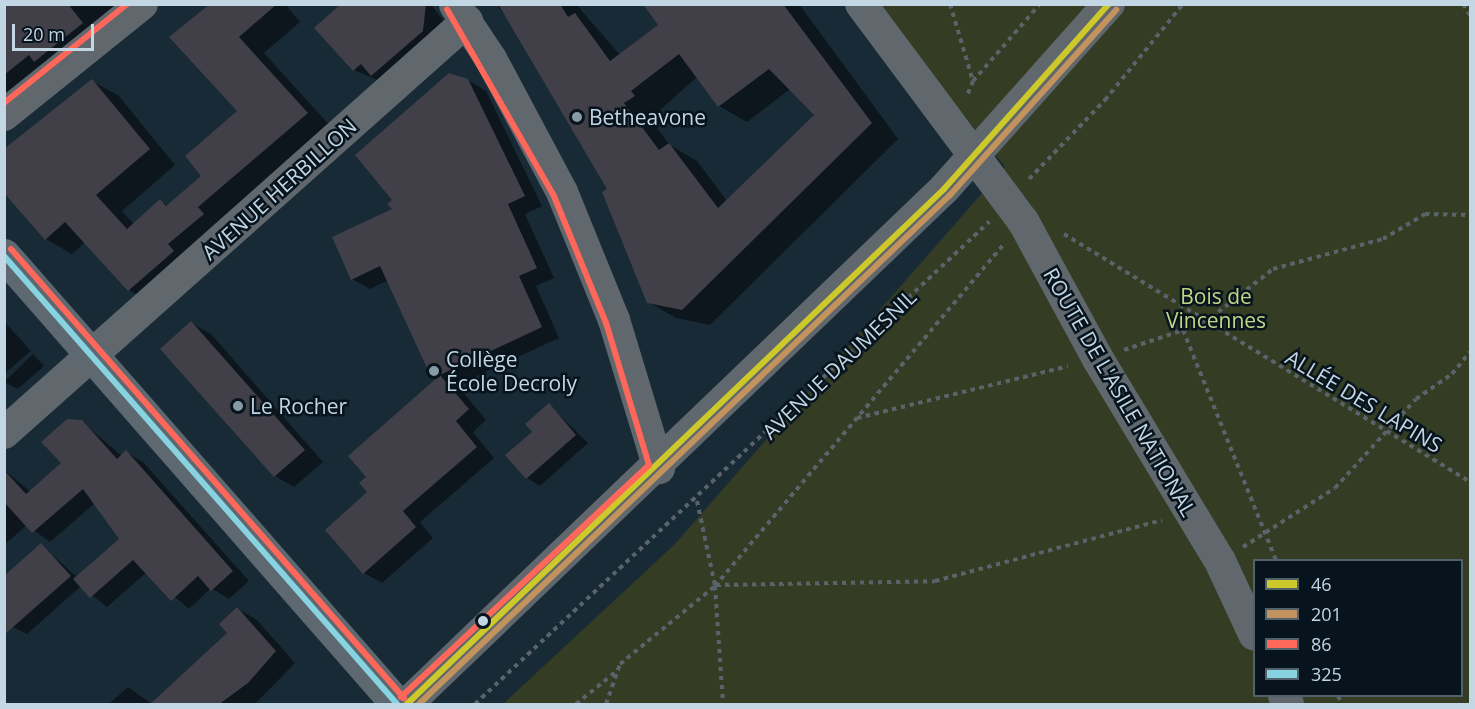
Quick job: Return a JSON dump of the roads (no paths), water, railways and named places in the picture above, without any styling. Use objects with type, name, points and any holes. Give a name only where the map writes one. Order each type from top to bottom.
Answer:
[{"type":"main road","points":[[4,255],[397,705]]},
{"type":"street","points":[[4,115],[142,4]]},
{"type":"street","name":"ROUTE DE L'ASILE NATIONAL","points":[[861,4],[1016,210],[1098,359],[1189,514],[1220,561],[1253,632]]},
{"type":"street","points":[[407,705],[659,468],[975,157],[1109,4]]},
{"type":"street","points":[[461,13],[528,123],[571,212],[614,320],[659,468]]},
{"type":"street","name":"AVENUE HERBILLON","points":[[4,433],[91,357],[461,13]]},
{"type":"place","name":"Betheavone","points":[[577,117]]},
{"type":"place","name":"Collège École Decroly","points":[[434,371]]},
{"type":"place","name":"Le Rocher","points":[[238,406]]},
{"type":"park label","name":"Bois de Vincennes","points":[[1216,308]]}]
